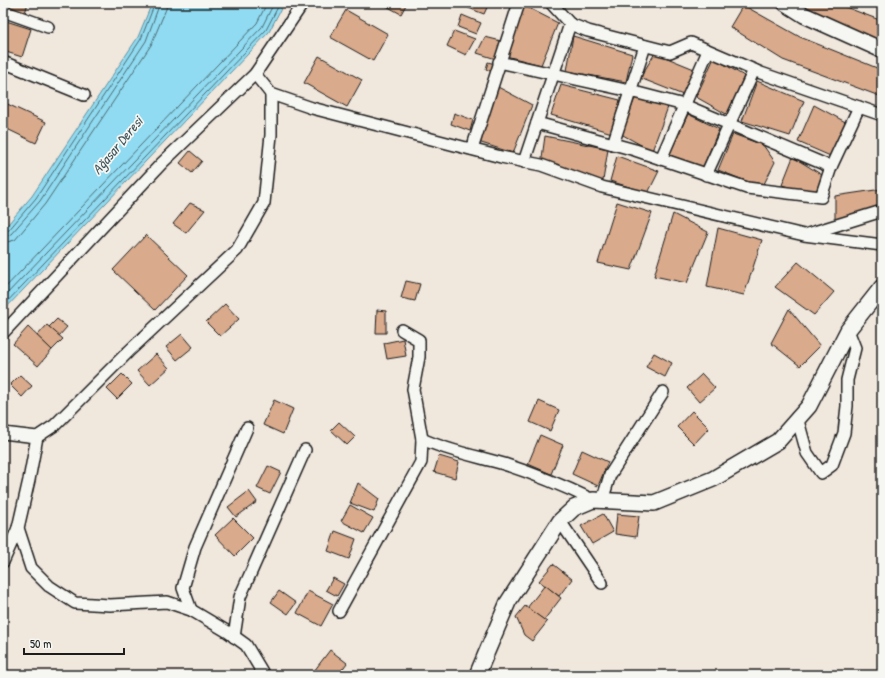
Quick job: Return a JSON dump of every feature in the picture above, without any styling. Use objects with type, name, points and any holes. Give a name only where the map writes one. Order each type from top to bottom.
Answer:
[{"type":"street","points":[[3,333],[162,163],[255,74],[303,3]]},
{"type":"street","points":[[472,149],[519,3]]},
{"type":"street","points":[[551,3],[570,24],[588,31],[670,52],[691,44],[754,70],[882,114]]},
{"type":"street","points":[[785,3],[804,14],[882,50]]},
{"type":"street","points":[[3,12],[48,27]]},
{"type":"street","points":[[524,162],[570,24]]},
{"type":"street","points":[[613,144],[645,46]]},
{"type":"street","points":[[661,159],[708,51]]},
{"type":"street","points":[[3,62],[84,95]]},
{"type":"street","points":[[499,62],[554,73],[684,105],[831,167]]},
{"type":"street","points":[[706,175],[754,70]]},
{"type":"street","points":[[255,74],[271,94],[312,108],[541,165],[602,188],[804,235],[882,245]]},
{"type":"street","points":[[3,433],[37,437],[55,425],[128,352],[237,250],[264,203],[271,135],[271,94]]},
{"type":"street","points":[[537,123],[613,144],[747,188],[821,197],[831,167],[859,107]]},
{"type":"street","points":[[804,235],[882,211]]},
{"type":"street","points":[[422,439],[441,448],[504,464],[563,485],[597,500],[654,503],[713,479],[778,441],[797,417],[809,406],[848,330],[882,287]]},
{"type":"street","points":[[339,611],[421,462],[422,439],[413,389],[419,357],[419,340],[402,330]]},
{"type":"street","points":[[797,417],[807,453],[822,473],[832,465],[844,433],[847,406],[847,380],[855,348],[848,330]]},
{"type":"street","points":[[477,675],[508,602],[560,521],[574,508],[597,500],[610,475],[663,392]]},
{"type":"street","points":[[191,610],[183,588],[195,547],[247,428]]},
{"type":"street","points":[[3,562],[18,528],[30,480],[37,437]]},
{"type":"street","points":[[234,637],[240,597],[306,450]]},
{"type":"street","points":[[560,521],[602,583]]},
{"type":"street","points":[[18,528],[30,568],[49,586],[75,603],[110,605],[167,602],[191,610],[246,645],[261,674]]},
{"type":"water","name":"Ağasar Deresi","points":[[152,3],[284,3],[269,32],[3,311],[3,230],[32,196],[138,37]]},
{"type":"building","points":[[3,3],[28,3],[25,13],[3,5]]},
{"type":"building","points":[[381,3],[407,3],[401,14]]},
{"type":"building","points":[[468,3],[489,3],[484,14],[466,7]]},
{"type":"building","points":[[788,3],[835,3],[882,21],[882,48]]},
{"type":"building","points":[[523,5],[558,23],[541,65],[502,55]]},
{"type":"building","points":[[743,5],[800,37],[882,70],[882,97],[783,60],[730,27]]},
{"type":"building","points":[[346,10],[388,34],[373,61],[330,37]]},
{"type":"building","points":[[462,15],[481,23],[476,34],[458,27]]},
{"type":"building","points":[[3,20],[31,29],[22,57],[3,51]]},
{"type":"building","points":[[454,31],[475,39],[466,55],[447,46]]},
{"type":"building","points":[[573,36],[632,54],[626,82],[567,71]]},
{"type":"building","points":[[485,37],[505,42],[499,60],[477,53]]},
{"type":"building","points":[[655,53],[699,71],[683,95],[640,78]]},
{"type":"building","points":[[319,56],[362,80],[347,107],[304,83]]},
{"type":"building","points":[[714,58],[744,76],[728,115],[696,97]]},
{"type":"building","points":[[488,62],[495,64],[492,72],[486,69]]},
{"type":"building","points":[[757,81],[804,101],[790,136],[742,121]]},
{"type":"building","points":[[561,85],[620,100],[612,133],[551,115]]},
{"type":"building","points":[[498,87],[532,105],[513,153],[475,141]]},
{"type":"building","points":[[637,93],[668,107],[652,151],[621,134]]},
{"type":"building","points":[[3,102],[46,122],[36,143],[3,127]]},
{"type":"building","points":[[814,105],[851,125],[835,158],[798,142]]},
{"type":"building","points":[[454,113],[473,120],[470,131],[451,124]]},
{"type":"building","points":[[688,114],[719,129],[703,167],[669,155]]},
{"type":"building","points":[[733,134],[763,145],[775,162],[764,184],[756,185],[718,170]]},
{"type":"building","points":[[545,136],[608,149],[602,187],[541,165]]},
{"type":"building","points":[[190,151],[202,161],[192,173],[180,163]]},
{"type":"building","points":[[617,156],[659,171],[648,193],[610,181]]},
{"type":"building","points":[[793,157],[827,178],[821,197],[782,185]]},
{"type":"building","points":[[882,189],[882,209],[835,219],[835,196]]},
{"type":"building","points":[[617,202],[652,213],[631,270],[598,263]]},
{"type":"building","points":[[190,203],[205,210],[186,233],[173,224]]},
{"type":"building","points":[[673,214],[708,232],[687,283],[654,276]]},
{"type":"building","points":[[718,228],[762,240],[744,295],[707,287]]},
{"type":"building","points":[[146,235],[188,275],[155,310],[113,270]]},
{"type":"building","points":[[798,262],[834,292],[814,315],[775,287]]},
{"type":"building","points":[[406,281],[420,284],[415,301],[401,298]]},
{"type":"building","points":[[225,304],[239,319],[220,336],[206,322]]},
{"type":"building","points":[[789,309],[820,346],[800,366],[771,343]]},
{"type":"building","points":[[377,310],[386,311],[386,333],[376,333]]},
{"type":"building","points":[[57,319],[67,327],[59,336],[49,327]]},
{"type":"building","points":[[47,325],[63,339],[52,350],[37,336]]},
{"type":"building","points":[[28,327],[52,350],[38,366],[13,344]]},
{"type":"building","points":[[182,334],[193,347],[177,360],[166,347]]},
{"type":"building","points":[[403,339],[406,356],[387,359],[384,343]]},
{"type":"building","points":[[654,353],[672,363],[665,377],[646,367]]},
{"type":"building","points":[[156,354],[169,368],[150,385],[137,371]]},
{"type":"building","points":[[122,374],[132,384],[117,399],[107,389]]},
{"type":"building","points":[[702,374],[715,388],[699,402],[687,388]]},
{"type":"building","points":[[20,375],[32,386],[22,397],[10,385]]},
{"type":"building","points":[[274,400],[293,409],[283,434],[263,425]]},
{"type":"building","points":[[539,401],[559,410],[550,431],[530,422]]},
{"type":"building","points":[[692,411],[709,428],[694,444],[677,427]]},
{"type":"building","points":[[339,422],[355,437],[347,445],[331,430]]},
{"type":"building","points":[[540,435],[563,445],[551,474],[528,464]]},
{"type":"building","points":[[582,450],[608,462],[598,486],[572,474]]},
{"type":"building","points":[[439,456],[459,462],[455,478],[434,472]]},
{"type":"building","points":[[268,466],[281,472],[270,494],[257,488]]},
{"type":"building","points":[[358,483],[379,499],[374,512],[350,503]]},
{"type":"building","points":[[249,491],[257,502],[236,517],[228,507]]},
{"type":"building","points":[[350,505],[373,518],[364,533],[341,521]]},
{"type":"building","points":[[603,514],[613,532],[592,544],[581,526]]},
{"type":"building","points":[[617,514],[639,516],[636,537],[615,534]]},
{"type":"building","points":[[233,518],[253,538],[235,556],[215,535]]},
{"type":"building","points":[[335,531],[356,539],[349,559],[328,551]]},
{"type":"building","points":[[553,564],[572,579],[559,596],[539,581]]},
{"type":"building","points":[[333,578],[344,584],[337,596],[326,590]]},
{"type":"building","points":[[545,585],[561,598],[544,620],[527,608]]},
{"type":"building","points":[[279,591],[296,603],[288,614],[271,602]]},
{"type":"building","points":[[308,591],[333,604],[321,626],[297,613]]},
{"type":"building","points":[[525,606],[547,622],[532,641],[524,635],[516,617]]},
{"type":"building","points":[[330,650],[347,663],[338,675],[311,675]]}]
